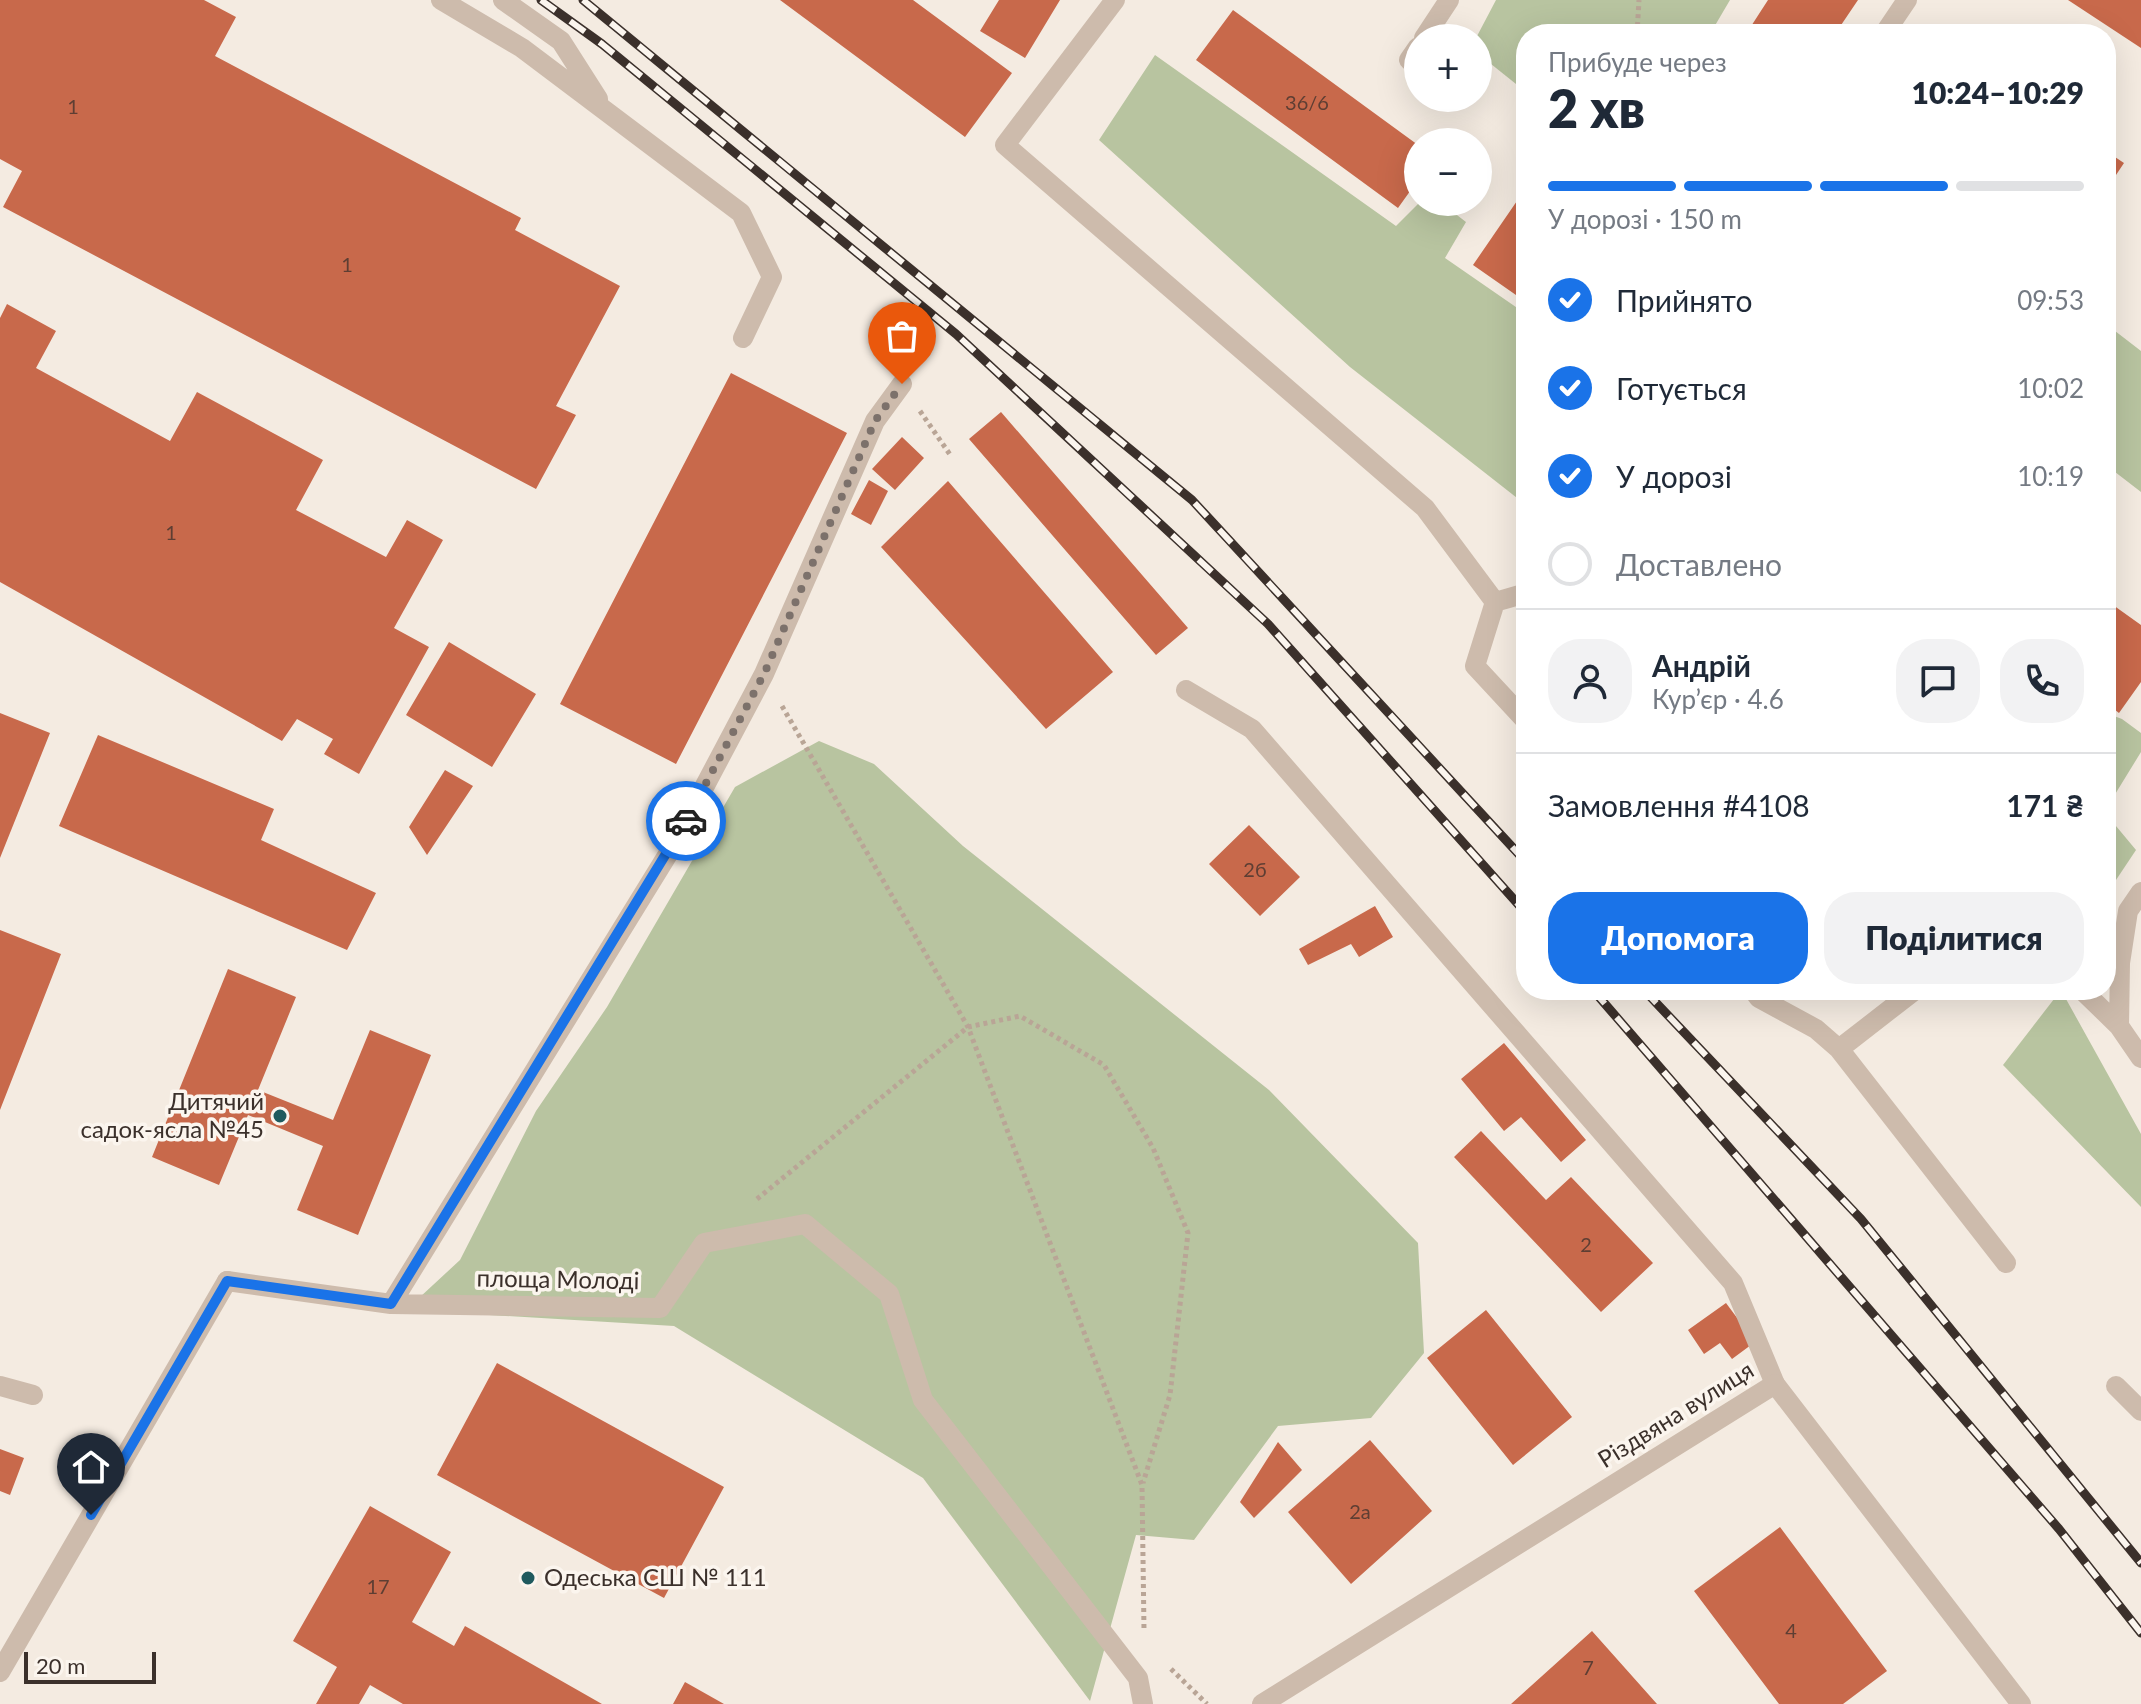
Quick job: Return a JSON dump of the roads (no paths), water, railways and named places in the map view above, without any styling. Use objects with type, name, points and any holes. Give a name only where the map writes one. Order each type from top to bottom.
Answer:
[{"type":"street","points":[[441,0],[522,48],[741,213],[772,277],[743,338]]},
{"type":"street","points":[[503,0],[561,41],[606,112]]},
{"type":"street","points":[[1115,0],[1005,145],[1425,508],[1495,602]]},
{"type":"street","points":[[1433,24],[1449,0]]},
{"type":"street","points":[[1891,24],[1907,0]]},
{"type":"street","points":[[391,1304],[673,846],[764,674],[875,421],[902,384]]},
{"type":"street","points":[[1495,602],[1516,596]]},
{"type":"street","points":[[1495,602],[1475,666],[1516,710]]},
{"type":"street","points":[[1186,690],[1252,729],[1733,1283],[1775,1384]]},
{"type":"street","points":[[2119,1026],[2120,963],[2128,911],[2141,892]]},
{"type":"street","points":[[1763,1000],[1816,1029],[1839,1049],[2006,1263]]},
{"type":"street","points":[[1839,1049],[1902,1000]]},
{"type":"street","points":[[2092,1000],[2119,1026],[2141,1058]]},
{"type":"street","name":"площа Молоді","points":[[0,1672],[227,1281],[391,1304],[660,1308],[704,1243],[805,1224],[889,1294],[923,1400],[1138,1678],[1143,1704]]},
{"type":"street","name":"Різдвяна вулиця","points":[[1262,1704],[1775,1384],[2021,1704]]},
{"type":"street","points":[[0,1386],[33,1395]]},
{"type":"street","points":[[2116,1386],[2141,1411]]},
{"type":"railway","points":[[541,0],[602,44],[956,334],[1268,624],[1516,902]]},
{"type":"railway","points":[[583,0],[1192,500],[1516,851]]},
{"type":"railway","points":[[1602,1000],[2059,1529],[2141,1633]]},
{"type":"railway","points":[[1653,1000],[1861,1219],[2141,1563]]},
{"type":"place","name":"Дитячий садок-ясла №45","points":[[280,1116]]},
{"type":"place","name":"Одеська СШ № 111","points":[[528,1578]]}]
